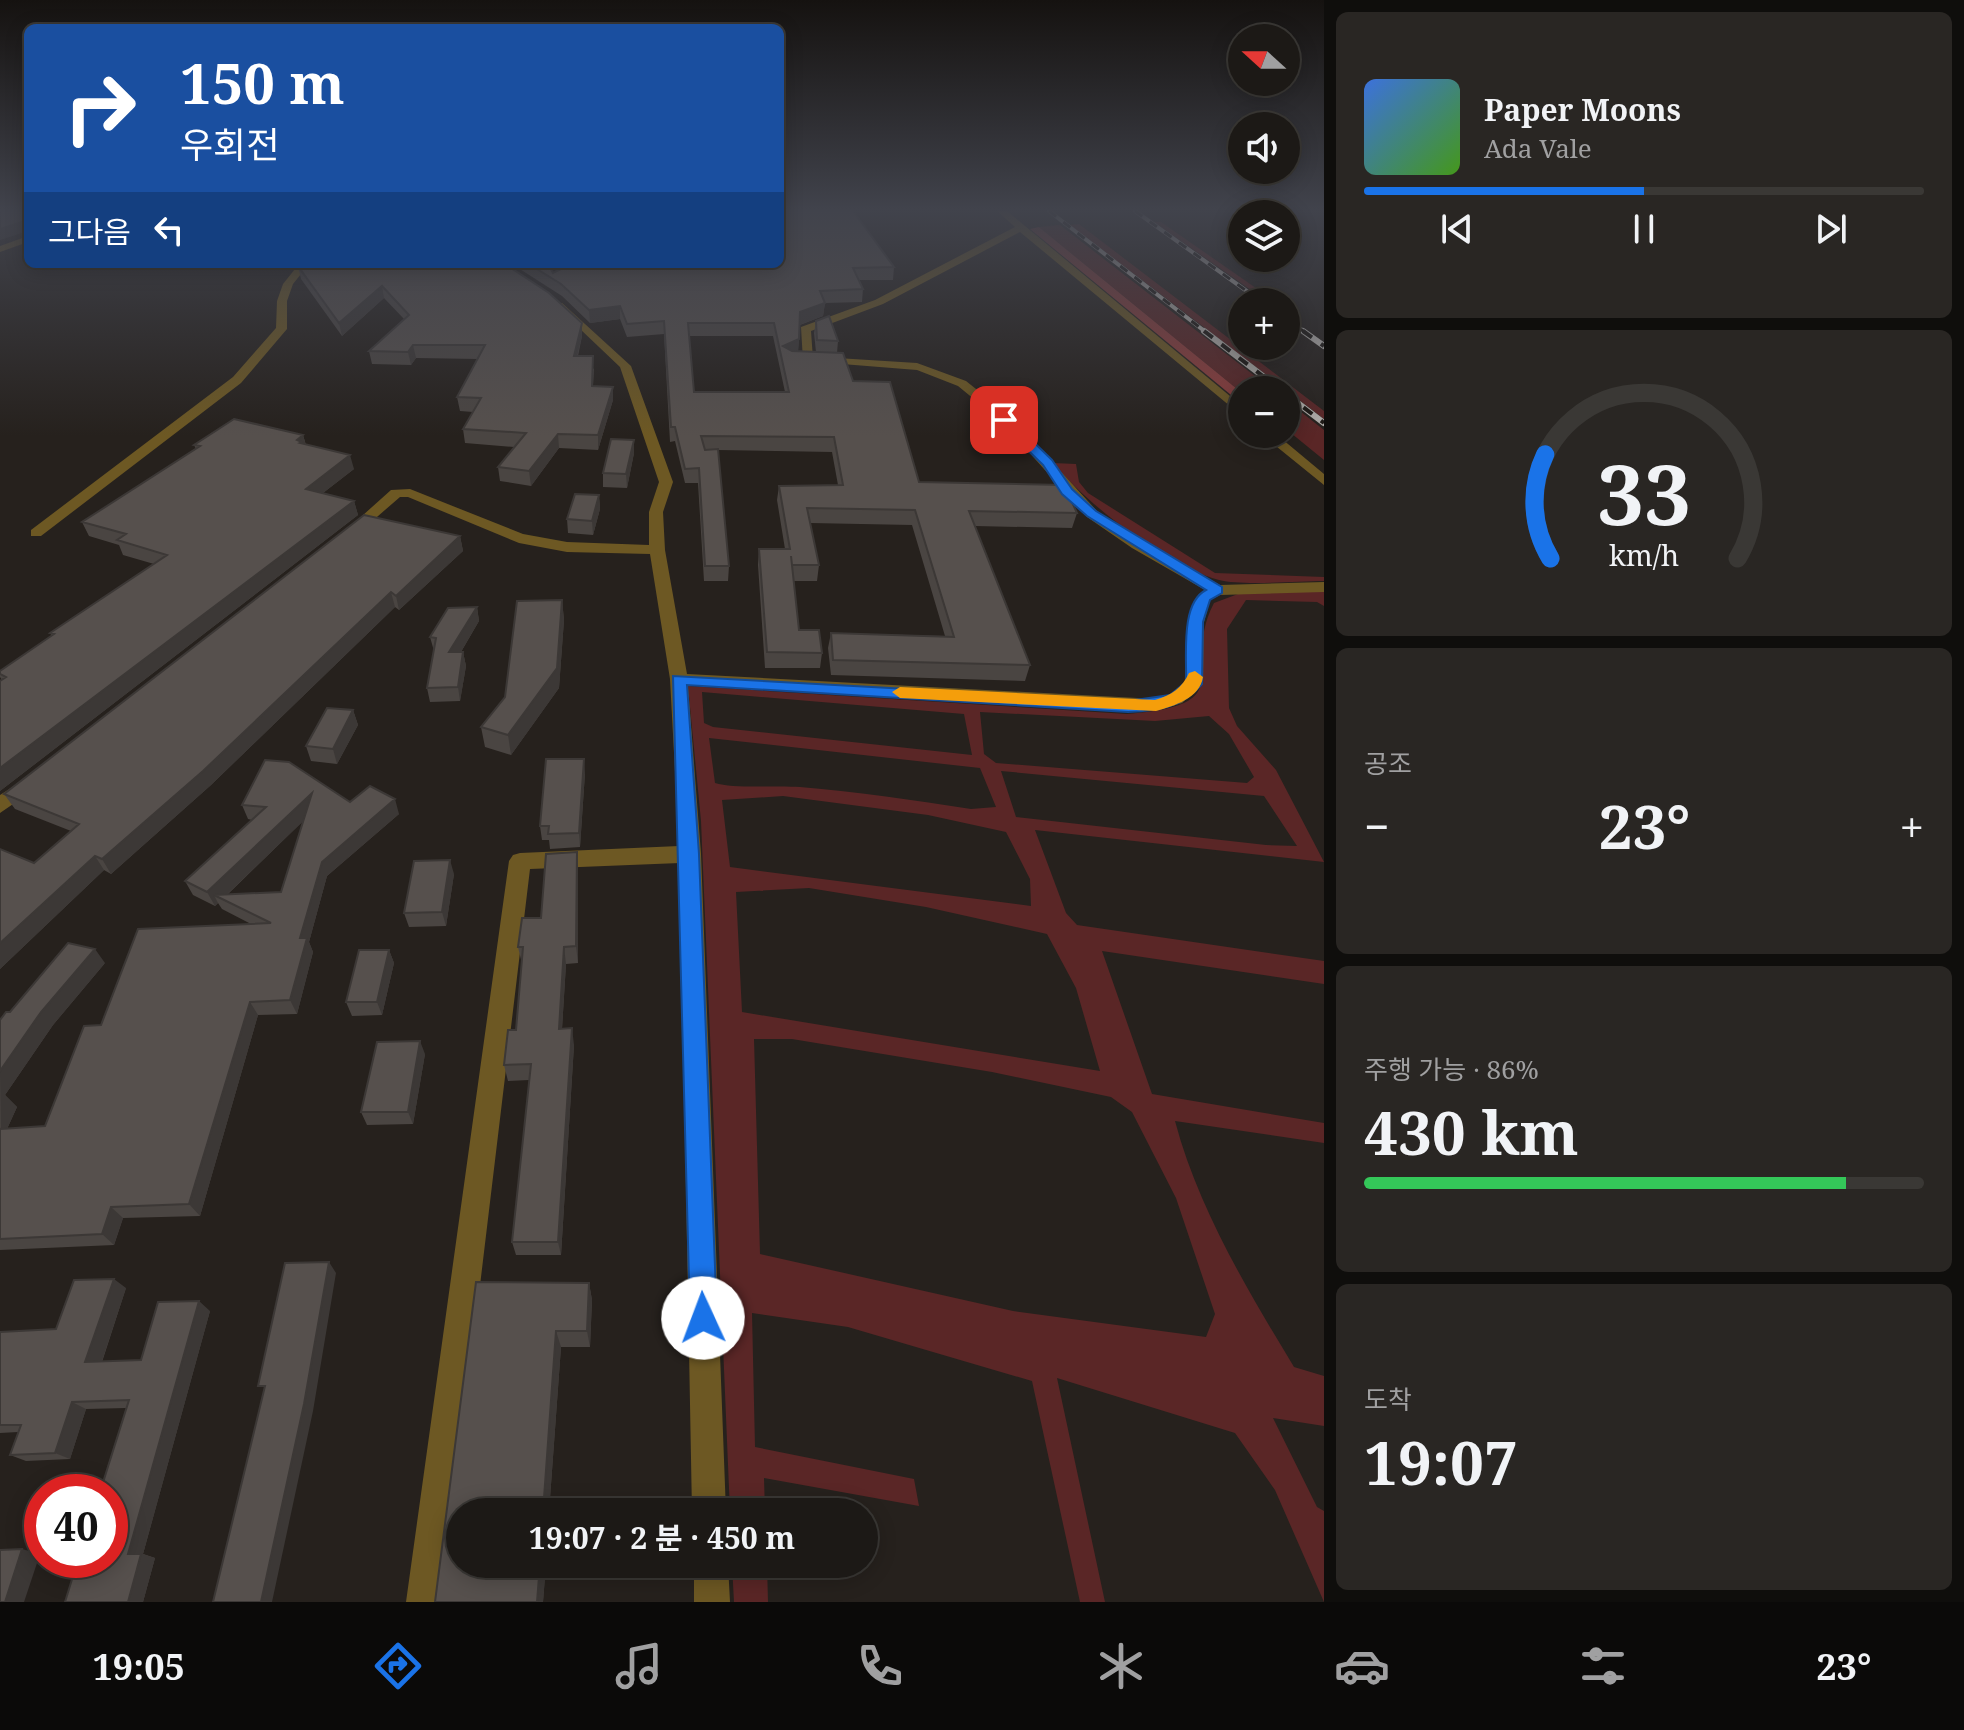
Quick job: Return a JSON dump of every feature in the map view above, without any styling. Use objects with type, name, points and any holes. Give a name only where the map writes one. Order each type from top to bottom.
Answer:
[{"type":"street","points":[[36,533],[237,380],[281,329],[282,301],[287,286]]},
{"type":"street","points":[[807,359],[805,329],[879,302],[910,286]]},
{"type":"street","points":[[1090,286],[1228,400]]},
{"type":"street","points":[[546,295],[625,366],[666,482],[656,512],[657,550],[679,679],[690,854],[709,1498]]},
{"type":"street","points":[[791,358],[904,364],[954,379],[1016,431],[1047,463],[1067,491],[1092,513],[1217,590]]},
{"type":"street","points":[[1285,448],[1324,481]]},
{"type":"street","points":[[332,548],[396,493],[410,493],[519,538],[567,547],[657,550]]},
{"type":"street","points":[[679,679],[1156,705],[1176,699],[1194,684],[1196,622],[1203,597],[1217,590],[1324,587]]},
{"type":"street","points":[[0,806],[37,777]]},
{"type":"street","points":[[424,1602],[520,861],[690,854]]},
{"type":"street","points":[[711,1578],[712,1602]]},
{"type":"shaded area","points":[[1099,286],[1111,286],[1228,382],[1228,392]]},
{"type":"shaded area","points":[[1111,286],[1138,286],[1228,355],[1228,360],[1234,360],[1255,376],[1228,376],[1228,382]]},
{"type":"shaded area","points":[[1150,286],[1160,286],[1228,338],[1228,346]]},
{"type":"shaded area","points":[[1247,360],[1257,360],[1278,376],[1268,376]]},
{"type":"shaded area","points":[[1300,393],[1324,411],[1324,419],[1300,401]]},
{"type":"shaded area","points":[[1300,411],[1324,430],[1324,460],[1300,440]]},
{"type":"shaded area","points":[[1053,463],[1076,464],[1079,482],[1088,493],[1215,573],[1324,577],[1324,581],[1242,583],[1198,573],[1129,532],[1086,497]]},
{"type":"shaded area","points":[[1246,591],[1324,591],[1324,606],[1317,602],[1246,600],[1227,629],[1229,708],[1237,726],[1276,770],[1324,862],[1035,830],[1066,913],[1077,925],[1324,961],[1324,984],[1102,951],[1152,1094],[1324,1123],[1324,1143],[1175,1121],[1211,1217],[1259,1309],[1294,1367],[1324,1376],[1324,1426],[1273,1418],[1317,1507],[1324,1511],[1324,1602],[1275,1490],[1235,1433],[1057,1378],[1105,1602],[1080,1602],[1032,1381],[848,1327],[752,1313],[755,1447],[914,1479],[919,1506],[764,1478],[765,1498],[729,1498],[701,821],[688,686],[1127,714],[1186,702],[1198,692],[1202,680],[1205,626],[1214,603]],"holes":[[[702,692],[964,714],[972,755],[713,727],[704,723]],[[980,712],[1155,721],[1209,716],[1229,734],[1254,777],[1247,783],[996,763],[984,754]],[[709,738],[980,768],[996,807],[971,809],[800,787],[715,783]],[[1001,771],[1264,796],[1297,846],[1016,817]],[[783,796],[928,815],[1006,832],[1030,879],[1031,906],[730,867],[722,800]],[[809,888],[926,907],[1047,934],[1076,988],[1100,1071],[742,1012],[736,892]],[[754,1039],[792,1039],[992,1072],[1111,1097],[1132,1112],[1176,1198],[1215,1314],[1206,1337],[1013,1311],[760,1254]]]},
{"type":"shaded area","points":[[733,1578],[767,1578],[768,1602],[734,1602]]},
{"type":"building","points":[[312,286],[538,286],[582,323],[574,356],[593,356],[592,386],[613,387],[598,435],[558,434],[529,471],[498,467],[526,433],[463,429],[481,398],[457,397],[485,345],[413,345],[408,352],[369,351],[409,315],[382,286],[339,323]]},
{"type":"building","points":[[563,286],[861,286],[863,289],[820,291],[825,303],[800,312],[799,339],[783,346],[792,351],[843,353],[853,381],[890,382],[919,482],[1064,485],[1077,513],[969,511],[1030,665],[833,660],[831,633],[954,637],[915,510],[807,508],[819,565],[792,565],[791,556],[799,630],[819,630],[822,653],[767,652],[759,549],[790,549],[779,486],[843,485],[834,437],[701,436],[705,450],[718,449],[729,566],[705,566],[699,468],[685,469],[675,427],[671,427],[664,321],[627,324],[620,306],[589,310]],"holes":[[[688,323],[774,323],[789,392],[694,392]]]},
{"type":"building","points":[[829,316],[838,341],[817,340],[816,321]]},
{"type":"building","points":[[234,419],[303,435],[297,440],[300,443],[350,455],[306,489],[354,501],[0,768],[0,681],[6,677],[0,671],[54,634],[50,633],[167,555],[117,540],[126,534],[82,522],[200,446],[194,445]]},
{"type":"building","points":[[611,439],[634,440],[626,474],[603,473]]},
{"type":"building","points":[[575,494],[599,495],[592,521],[567,519]]},
{"type":"building","points":[[364,515],[460,536],[396,596],[391,592],[203,771],[102,859],[95,856],[0,943],[0,849],[34,863],[79,824],[4,794]]},
{"type":"building","points":[[562,600],[557,668],[508,735],[481,727],[505,697],[517,601]]},
{"type":"building","points":[[477,607],[449,652],[463,652],[458,687],[427,688],[436,638],[430,637],[448,608]]},
{"type":"building","points":[[327,708],[353,710],[333,749],[306,746]]},
{"type":"building","points":[[546,759],[584,759],[579,833],[548,834],[549,826],[540,826]]},
{"type":"building","points":[[265,760],[289,762],[350,802],[370,786],[395,799],[322,862],[300,938],[307,938],[290,1000],[250,1002],[189,1204],[111,1207],[102,1234],[0,1239],[0,1129],[45,1126],[84,1026],[101,1025],[138,929],[271,923],[214,895],[281,892],[312,793],[207,892],[185,881],[266,807],[242,805]]},
{"type":"building","points":[[577,852],[576,946],[564,947],[559,1029],[572,1028],[558,1242],[512,1242],[531,1064],[504,1065],[508,1030],[516,1030],[523,947],[518,947],[522,918],[541,918],[546,854]]},
{"type":"building","points":[[450,860],[442,912],[404,913],[414,861]]},
{"type":"building","points":[[68,943],[95,949],[41,1012],[0,1071],[0,1020]]},
{"type":"building","points":[[359,950],[389,950],[377,1002],[346,1002]]},
{"type":"building","points":[[420,1041],[408,1112],[361,1112],[377,1042]]},
{"type":"building","points":[[329,1262],[304,1404],[261,1602],[213,1602],[265,1386],[258,1386],[285,1263]]},
{"type":"building","points":[[114,1279],[85,1362],[141,1360],[158,1302],[199,1301],[128,1554],[128,1474],[106,1474],[129,1400],[72,1402],[55,1453],[10,1455],[21,1425],[0,1425],[0,1332],[56,1329],[74,1280]]},
{"type":"building","points":[[476,1282],[589,1283],[587,1331],[556,1331],[544,1498],[448,1498]]},
{"type":"building","points":[[446,1516],[446,1578],[539,1578],[537,1602],[435,1602]]},
{"type":"building","points":[[22,1549],[5,1602],[0,1602],[0,1550]]},
{"type":"building","points":[[128,1554],[141,1554],[128,1602],[65,1602],[72,1578],[128,1578]]},
{"type":"railway","points":[[1146,286],[1207,333]]},
{"type":"railway","points":[[1300,329],[1306,333]]},
{"type":"railway","points":[[1204,331],[1263,376]]},
{"type":"railway","points":[[1303,331],[1324,346]]},
{"type":"railway","points":[[1300,405],[1324,423]]},
{"type":"slow traffic","points":[[900,692],[1128,706],[1156,705],[1176,699],[1194,684],[1195,677]]},
{"type":"route","points":[[703,1318],[690,854],[679,679],[1128,706],[1156,705],[1176,699],[1194,684],[1196,622],[1203,597],[1217,590],[1092,513],[1067,491],[1047,463],[1004,420]]}]
